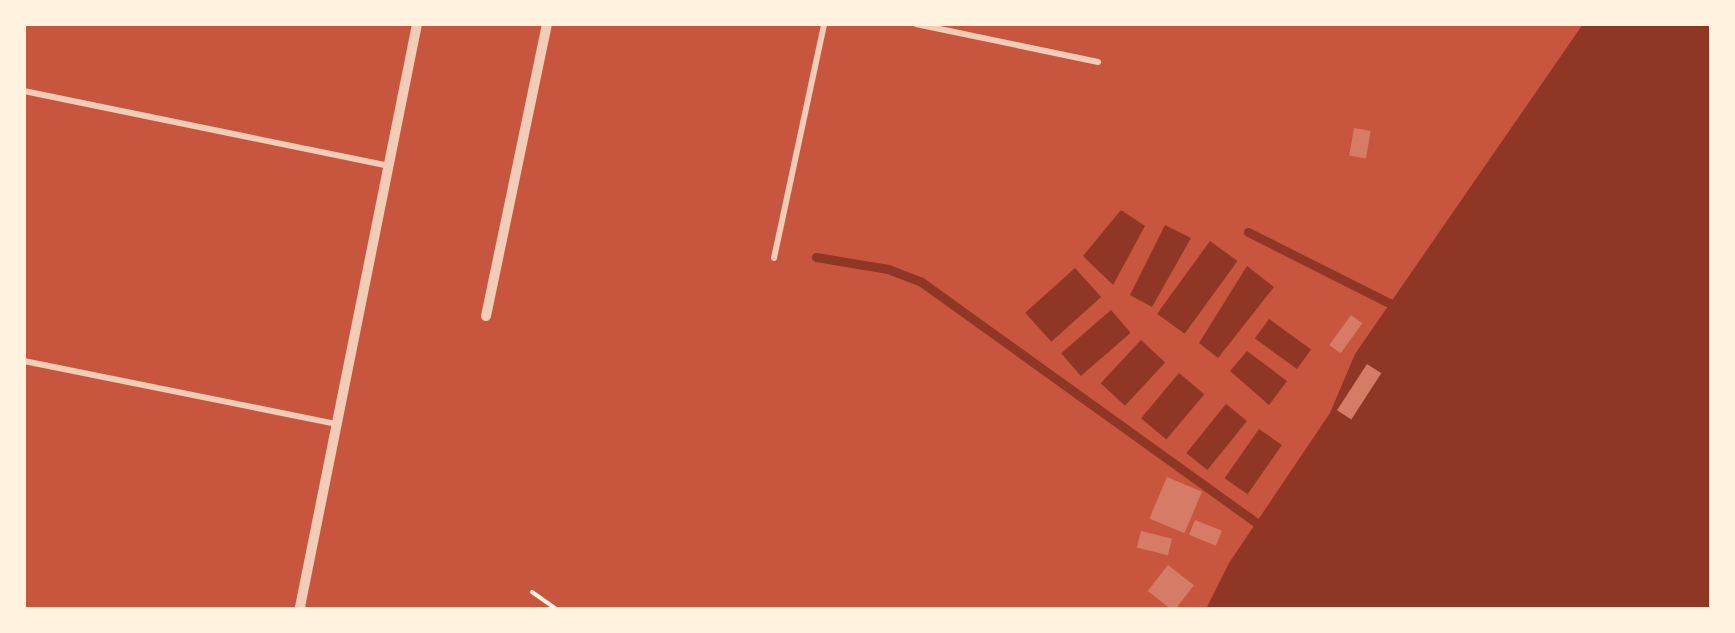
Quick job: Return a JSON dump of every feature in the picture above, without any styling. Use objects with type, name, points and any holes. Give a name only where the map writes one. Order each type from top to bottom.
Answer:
[{"type":"street","points":[[300,607],[417,24]]},
{"type":"street","points":[[486,316],[546,24]]},
{"type":"street","points":[[774,258],[824,24]]},
{"type":"street","points":[[916,24],[1098,62]]},
{"type":"street","points":[[24,91],[388,166]]},
{"type":"street","points":[[24,361],[336,424]]},
{"type":"path","points":[[532,592],[555,609]]},
{"type":"shaded area","points":[[1583,24],[1711,24],[1711,609],[1206,609],[1229,563],[1330,413],[1355,354]]},
{"type":"shaded area","points":[[1121,210],[1145,226],[1113,285],[1083,256]]},
{"type":"shaded area","points":[[1165,225],[1191,238],[1152,307],[1130,295]]},
{"type":"shaded area","points":[[1210,241],[1238,261],[1185,334],[1157,314]]},
{"type":"shaded area","points":[[1247,266],[1274,287],[1218,358],[1199,343]]},
{"type":"shaded area","points":[[1075,268],[1101,297],[1051,342],[1025,313]]},
{"type":"shaded area","points":[[1111,310],[1131,333],[1081,376],[1061,353]]},
{"type":"shaded area","points":[[1269,319],[1311,350],[1297,369],[1255,338]]},
{"type":"shaded area","points":[[1141,340],[1165,363],[1125,406],[1101,383]]},
{"type":"shaded area","points":[[1247,351],[1287,381],[1269,405],[1230,371]]},
{"type":"shaded area","points":[[1179,373],[1204,394],[1166,439],[1141,418]]},
{"type":"shaded area","points":[[1226,404],[1247,421],[1207,470],[1186,453]]},
{"type":"shaded area","points":[[1259,429],[1282,445],[1248,494],[1225,478]]},
{"type":"building","points":[[1354,128],[1371,131],[1366,159],[1349,156]]},
{"type":"building","points":[[1351,315],[1362,323],[1341,353],[1329,345]]},
{"type":"building","points":[[1367,364],[1381,373],[1351,419],[1337,410]]},
{"type":"building","points":[[1167,477],[1202,492],[1184,533],[1149,518]]},
{"type":"building","points":[[1195,520],[1222,531],[1216,546],[1189,535]]},
{"type":"building","points":[[1141,531],[1172,539],[1168,555],[1137,547]]},
{"type":"building","points":[[1168,565],[1194,585],[1176,609],[1171,609],[1148,591]]},
{"type":"waterway","points":[[1248,232],[1391,304]]},
{"type":"waterway","points":[[816,257],[888,269],[920,281],[1256,522]]}]
